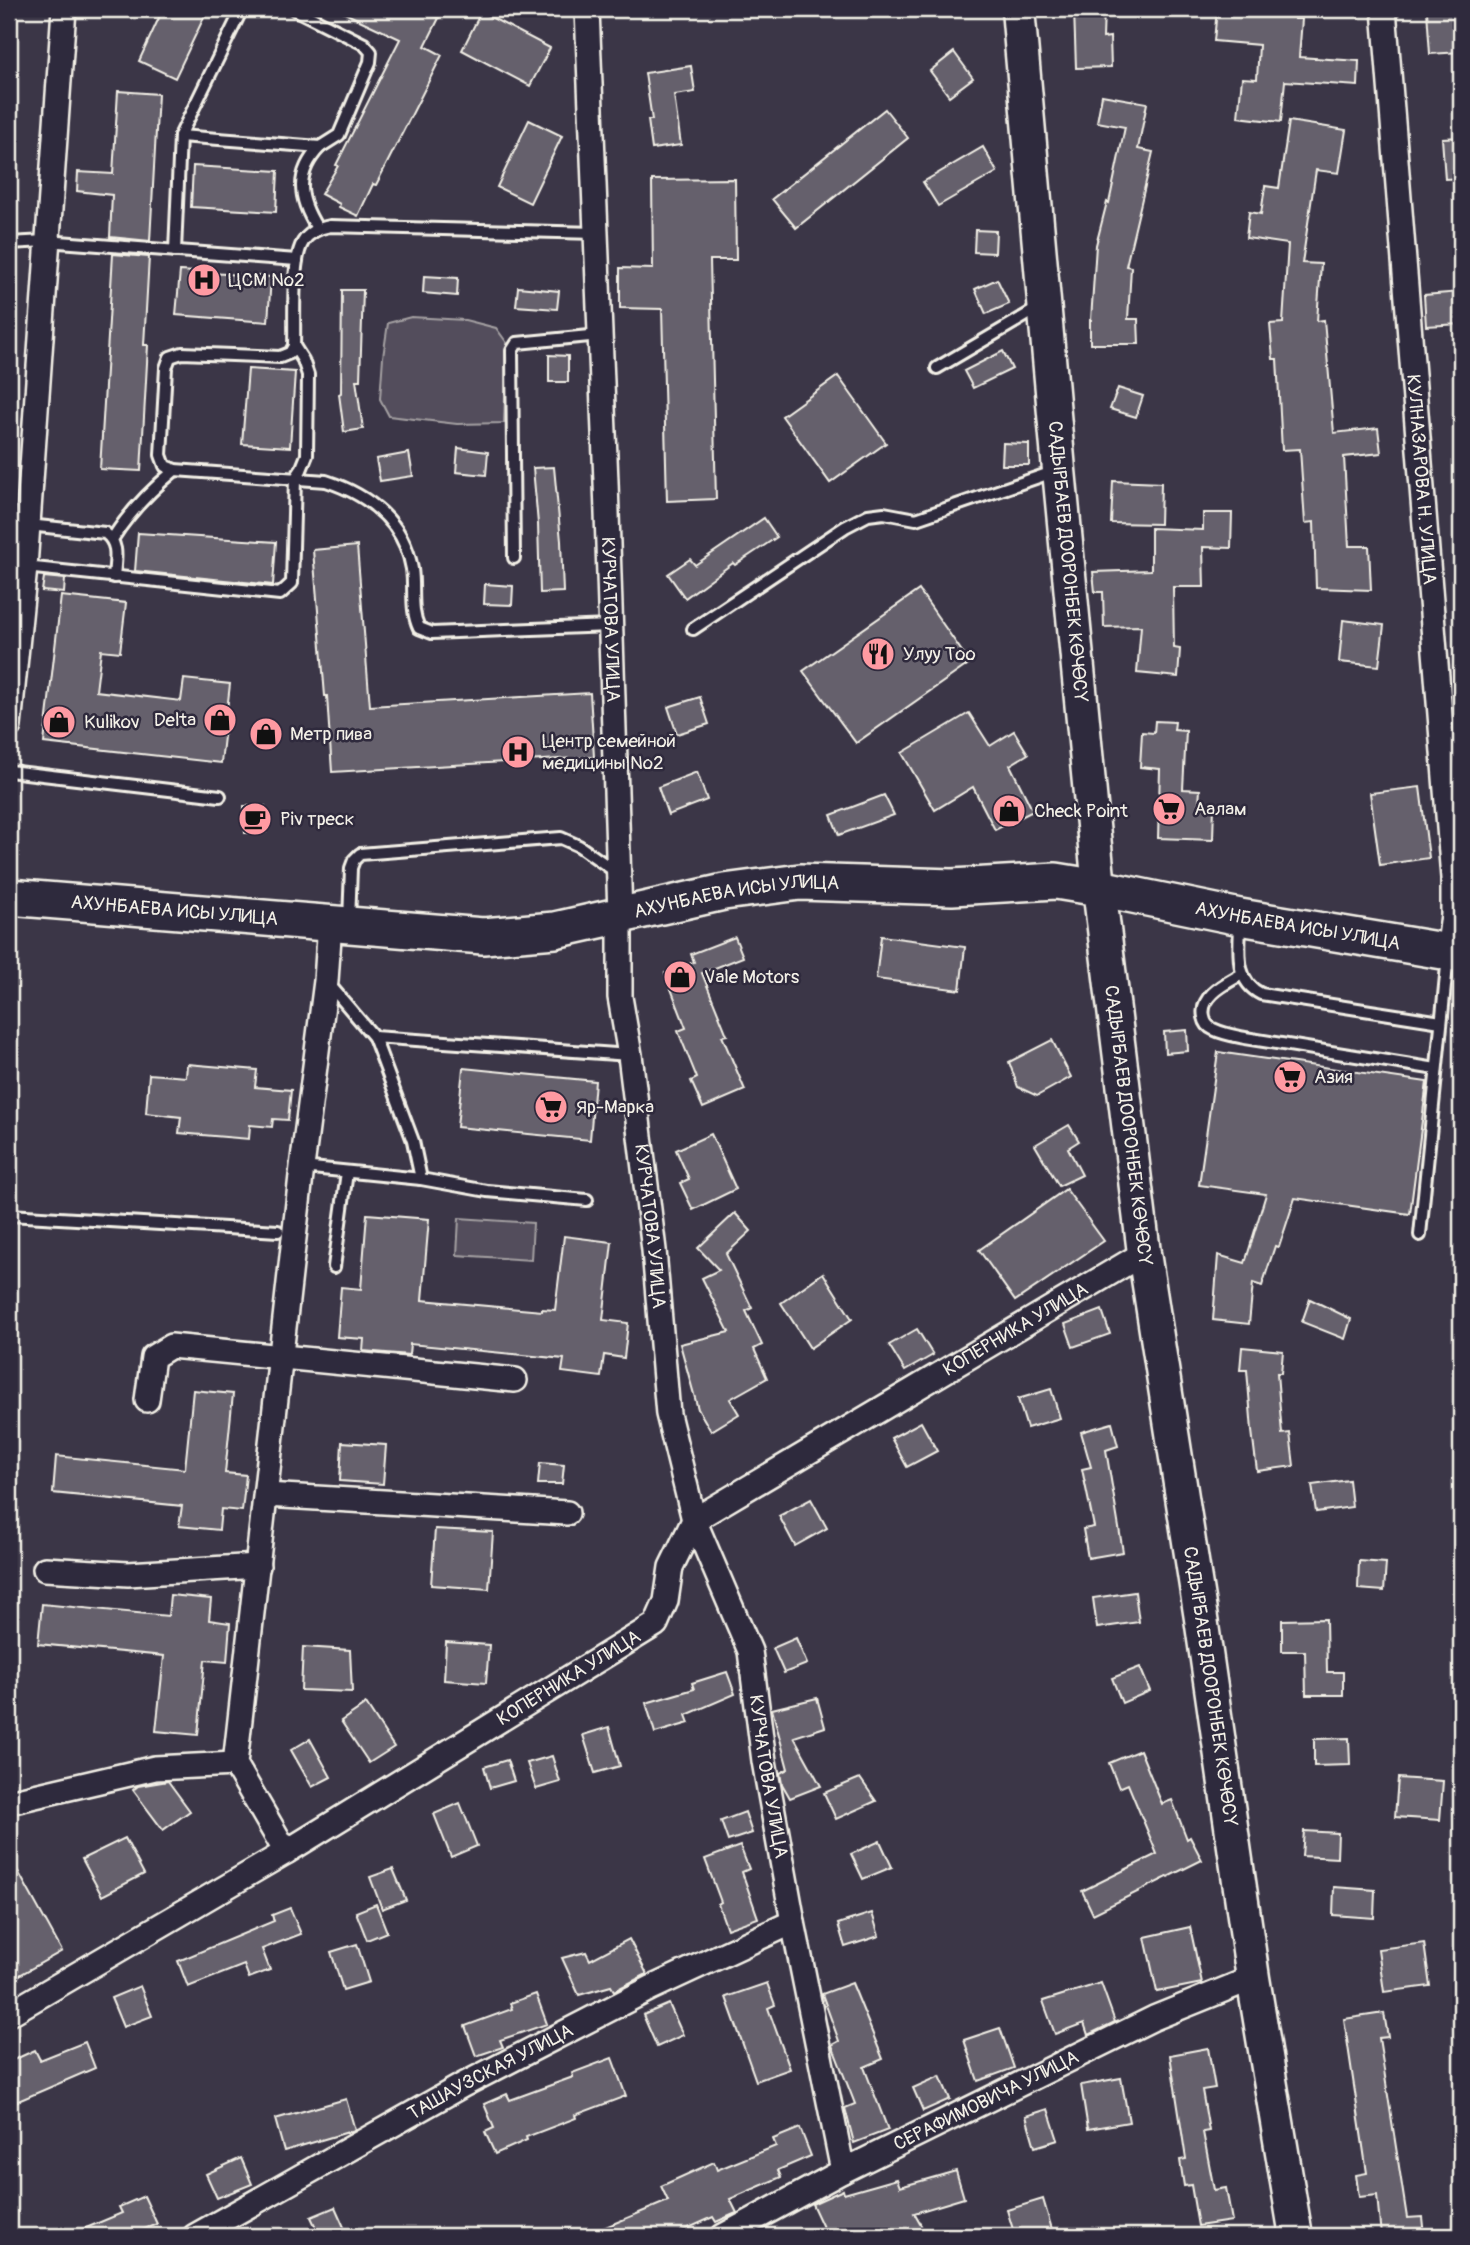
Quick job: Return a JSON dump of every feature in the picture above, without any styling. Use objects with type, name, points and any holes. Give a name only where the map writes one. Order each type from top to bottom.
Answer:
[{"type":"main road","name":"САДЫРБАЕВ ДООРОНБЕК КӨЧӨСҮ","points":[[1018,9],[1099,888],[1144,1253],[1205,1639],[1253,1978],[1296,2236]]},
{"type":"main road","name":"АХУНБАЕВА ИСЫ УЛИЦА","points":[[9,897],[483,936],[555,930],[724,892],[800,883],[952,887],[1056,881],[1240,917],[1455,954]]},
{"type":"street","points":[[9,726],[17,567],[28,525],[64,9]]},
{"type":"street","name":"КУРЧАТОВА УЛИЦА","points":[[587,9],[620,915],[620,997],[654,1250],[668,1414],[694,1520],[750,1651],[764,1761],[843,2171]]},
{"type":"street","name":"КУЛНАЗАРОВА Н. УЛИЦА","points":[[1384,9],[1452,878],[1455,954]]},
{"type":"street","points":[[286,1852],[235,1764],[302,1167],[326,981],[339,923]]},
{"type":"street","name":"КОПЕРНИКА УЛИЦА","points":[[9,2014],[286,1852],[656,1624],[666,1601],[671,1567],[694,1520],[1144,1253]]},
{"type":"street","points":[[147,1401],[153,1357],[171,1346],[515,1380]]},
{"type":"street","points":[[266,1494],[567,1513]]},
{"type":"street","points":[[45,1569],[128,1574],[258,1566]]},
{"type":"street","points":[[9,1802],[155,1768],[235,1764]]},
{"type":"street","name":"ТАШАУЗСКАЯ УЛИЦА","points":[[195,2236],[463,2085],[651,1988],[793,1922]]},
{"type":"street","name":"СЕРАФИМОВИЧА УЛИЦА","points":[[723,2236],[843,2171],[1154,2018],[1253,1978]]},
{"type":"lane","points":[[175,251],[180,136],[242,9]]},
{"type":"lane","points":[[293,9],[364,44],[371,52],[370,62],[339,135],[320,147],[304,166],[303,191],[317,228]]},
{"type":"lane","points":[[180,136],[320,147]]},
{"type":"lane","points":[[596,233],[330,226],[317,228],[303,242],[297,260],[295,346],[290,354],[280,357],[183,353],[170,357],[166,369],[162,455],[165,466],[175,470],[326,481],[348,488],[382,511],[402,537],[412,570],[413,616],[419,628],[432,633],[610,626]]},
{"type":"lane","points":[[9,243],[46,241],[297,260]]},
{"type":"lane","points":[[937,368],[1044,304]]},
{"type":"lane","points":[[514,558],[512,351],[517,343],[600,335]]},
{"type":"lane","points":[[17,567],[280,594],[292,583],[295,479],[307,455],[308,375],[295,346]]},
{"type":"lane","points":[[113,538],[148,494],[175,470]]},
{"type":"lane","points":[[692,629],[845,527],[868,515],[884,513],[916,519],[1059,470]]},
{"type":"lane","points":[[28,525],[105,533],[113,538],[116,547],[114,577]]},
{"type":"lane","points":[[9,771],[220,796]]},
{"type":"lane","points":[[339,923],[351,868],[360,854],[561,838],[579,846],[618,874]]},
{"type":"lane","points":[[1240,917],[1240,966],[1253,990],[1261,994],[1441,1022]]},
{"type":"lane","points":[[1420,1235],[1441,1022],[1455,954]]},
{"type":"lane","points":[[1242,974],[1219,988],[1204,1004],[1204,1019],[1215,1031],[1436,1069]]},
{"type":"lane","points":[[326,981],[374,1037],[413,1141],[421,1179]]},
{"type":"lane","points":[[374,1037],[629,1055]]},
{"type":"lane","points":[[302,1167],[421,1179],[487,1191],[587,1200]]},
{"type":"lane","points":[[334,1266],[347,1172]]},
{"type":"lane","points":[[9,1215],[278,1231]]},
{"type":"shaded area","points":[[411,317],[465,320],[496,328],[507,343],[504,423],[457,424],[389,416],[380,399],[388,323]]},
{"type":"shaded area","points":[[459,1218],[533,1223],[531,1260],[457,1255]]},
{"type":"building","points":[[163,9],[208,9],[175,78],[139,61]]},
{"type":"building","points":[[336,9],[416,9],[439,18],[425,46],[442,55],[358,216],[321,194],[338,166],[336,165],[400,39]]},
{"type":"building","points":[[1074,9],[1104,9],[1103,38],[1110,37],[1111,67],[1076,68]]},
{"type":"building","points":[[1217,9],[1294,9],[1294,19],[1302,19],[1299,57],[1359,61],[1358,86],[1285,81],[1281,122],[1238,117],[1242,78],[1257,79],[1259,45],[1214,41]]},
{"type":"building","points":[[1461,9],[1461,52],[1430,54],[1427,11]]},
{"type":"building","points":[[481,12],[550,48],[530,86],[462,50]]},
{"type":"building","points":[[954,52],[973,78],[949,96],[930,71]]},
{"type":"building","points":[[691,66],[695,92],[674,95],[681,145],[652,149],[648,120],[652,120],[645,73]]},
{"type":"building","points":[[118,91],[158,94],[150,241],[110,237],[112,195],[77,191],[78,172],[113,174]]},
{"type":"building","points":[[1102,95],[1147,103],[1138,149],[1153,152],[1126,266],[1131,267],[1128,319],[1138,319],[1139,344],[1090,344],[1096,245],[1107,202],[1109,203],[1125,127],[1097,122]]},
{"type":"building","points":[[885,109],[908,138],[796,228],[772,199]]},
{"type":"building","points":[[529,120],[562,136],[530,203],[497,187]]},
{"type":"building","points":[[1289,121],[1346,130],[1339,173],[1316,170],[1302,263],[1321,264],[1317,321],[1324,320],[1334,433],[1378,428],[1381,453],[1344,457],[1349,546],[1369,546],[1371,590],[1316,588],[1314,522],[1305,523],[1300,449],[1282,450],[1277,359],[1273,359],[1270,324],[1283,323],[1288,244],[1246,238],[1249,212],[1261,214],[1265,186],[1279,188]]},
{"type":"building","points":[[1461,137],[1461,178],[1445,179],[1442,138]]},
{"type":"building","points":[[983,147],[997,172],[938,206],[923,182]]},
{"type":"building","points":[[193,166],[278,171],[276,212],[191,207]]},
{"type":"building","points":[[735,179],[736,260],[710,260],[716,499],[667,501],[662,309],[620,308],[620,268],[653,269],[652,180]]},
{"type":"building","points":[[975,230],[996,231],[995,253],[974,252]]},
{"type":"building","points":[[113,254],[149,257],[144,345],[148,345],[141,471],[100,469]]},
{"type":"building","points":[[180,271],[271,277],[268,322],[176,315]]},
{"type":"building","points":[[424,276],[458,278],[457,296],[423,293]]},
{"type":"building","points":[[997,279],[1009,304],[986,314],[975,289]]},
{"type":"building","points":[[518,287],[559,291],[557,309],[516,306]]},
{"type":"building","points":[[342,290],[363,290],[360,380],[356,380],[363,429],[344,432],[339,394]]},
{"type":"building","points":[[1461,292],[1461,324],[1426,326],[1424,295]]},
{"type":"building","points":[[1003,351],[1012,369],[973,388],[964,371]]},
{"type":"building","points":[[549,355],[568,356],[568,382],[549,382]]},
{"type":"building","points":[[248,369],[295,372],[290,447],[242,444]]},
{"type":"building","points":[[838,376],[886,443],[830,483],[782,416]]},
{"type":"building","points":[[1118,388],[1143,396],[1136,417],[1110,409]]},
{"type":"building","points":[[1003,443],[1029,444],[1029,465],[1002,465]]},
{"type":"building","points":[[458,448],[488,452],[486,475],[456,472]]},
{"type":"building","points":[[409,453],[413,476],[380,481],[376,459]]},
{"type":"building","points":[[554,467],[563,592],[540,593],[533,468]]},
{"type":"building","points":[[1113,481],[1161,483],[1160,524],[1111,523]]},
{"type":"building","points":[[1203,513],[1232,513],[1231,548],[1203,547],[1204,587],[1173,587],[1174,648],[1180,649],[1178,677],[1137,673],[1141,626],[1104,627],[1103,592],[1095,592],[1093,572],[1151,570],[1151,528],[1203,530]]},
{"type":"building","points":[[764,518],[777,537],[735,565],[733,563],[685,598],[668,574],[690,559],[695,565]]},
{"type":"building","points":[[138,533],[276,542],[273,585],[135,571]]},
{"type":"building","points":[[357,546],[370,706],[590,693],[594,757],[332,772],[313,550]]},
{"type":"building","points":[[44,577],[65,579],[64,593],[42,591]]},
{"type":"building","points":[[485,584],[513,586],[512,605],[484,604]]},
{"type":"building","name":"Улуу Тоо","points":[[919,590],[970,663],[856,743],[803,671]]},
{"type":"building","points":[[61,596],[126,603],[120,652],[101,650],[96,691],[181,701],[184,679],[230,684],[221,763],[44,743]]},
{"type":"building","points":[[1343,620],[1384,625],[1379,666],[1339,662]]},
{"type":"building","points":[[700,697],[709,724],[677,734],[668,707]]},
{"type":"building","points":[[969,713],[990,746],[1014,731],[1028,754],[1010,765],[1033,811],[995,830],[973,787],[935,810],[902,753]]},
{"type":"building","points":[[1155,721],[1175,722],[1174,730],[1186,731],[1183,789],[1200,790],[1199,803],[1214,804],[1213,840],[1158,838],[1160,769],[1140,767],[1142,732],[1154,733]]},
{"type":"building","points":[[697,772],[707,800],[668,815],[658,787]]},
{"type":"building","points":[[1420,787],[1429,858],[1380,865],[1370,793]]},
{"type":"building","points":[[884,795],[894,815],[839,835],[831,815]]},
{"type":"building","name":"Piv треск","points":[[244,806],[265,806],[266,832],[245,833]]},
{"type":"building","points":[[881,936],[965,947],[960,990],[876,979]]},
{"type":"building","points":[[735,937],[743,957],[702,973],[727,1035],[722,1036],[745,1090],[703,1108],[691,1081],[697,1078],[678,1031],[686,1028],[665,973],[694,962],[691,954]]},
{"type":"building","points":[[1187,1030],[1188,1051],[1165,1053],[1164,1032]]},
{"type":"building","points":[[1052,1040],[1071,1077],[1037,1096],[1018,1087],[1009,1062]]},
{"type":"building","points":[[1218,1052],[1427,1082],[1410,1214],[1295,1198],[1279,1247],[1275,1246],[1262,1286],[1253,1283],[1249,1324],[1213,1320],[1218,1255],[1245,1263],[1266,1194],[1199,1185]]},
{"type":"building","points":[[187,1064],[257,1070],[255,1087],[291,1090],[288,1120],[273,1119],[272,1127],[250,1125],[249,1139],[179,1133],[181,1117],[146,1113],[149,1074],[186,1077]]},
{"type":"building","points":[[463,1068],[595,1081],[590,1140],[457,1127]]},
{"type":"building","points":[[1069,1125],[1079,1141],[1068,1148],[1082,1175],[1059,1186],[1035,1145]]},
{"type":"building","points":[[711,1134],[736,1189],[693,1210],[680,1183],[689,1179],[676,1150]]},
{"type":"building","points":[[1066,1189],[1104,1241],[1015,1301],[979,1250]]},
{"type":"building","points":[[735,1213],[751,1231],[726,1254],[752,1308],[746,1311],[762,1345],[754,1349],[767,1378],[730,1399],[739,1414],[711,1431],[698,1409],[680,1344],[729,1332],[702,1278],[719,1270],[698,1248]]},
{"type":"building","points":[[367,1214],[429,1219],[422,1300],[555,1310],[564,1236],[612,1242],[603,1320],[628,1323],[624,1358],[604,1355],[601,1377],[562,1372],[564,1359],[410,1344],[409,1355],[363,1351],[364,1339],[337,1337],[341,1287],[361,1289]]},
{"type":"building","points":[[823,1273],[852,1319],[810,1348],[781,1303]]},
{"type":"building","points":[[1310,1299],[1351,1319],[1345,1339],[1302,1322]]},
{"type":"building","points":[[1102,1310],[1110,1334],[1073,1347],[1065,1324]]},
{"type":"building","points":[[917,1329],[933,1355],[905,1371],[889,1345]]},
{"type":"building","points":[[1242,1347],[1283,1351],[1281,1373],[1277,1373],[1282,1434],[1290,1433],[1294,1466],[1257,1471],[1247,1370],[1240,1370]]},
{"type":"building","points":[[1051,1389],[1060,1418],[1027,1428],[1018,1399]]},
{"type":"building","points":[[193,1390],[233,1394],[225,1473],[246,1475],[242,1511],[221,1509],[219,1530],[179,1526],[182,1506],[53,1493],[56,1456],[185,1469]]},
{"type":"building","points":[[921,1422],[937,1451],[907,1467],[891,1438]]},
{"type":"building","points":[[1112,1423],[1118,1446],[1106,1450],[1123,1552],[1088,1558],[1083,1529],[1094,1527],[1082,1469],[1091,1467],[1081,1432]]},
{"type":"building","points":[[342,1442],[386,1445],[383,1484],[340,1481]]},
{"type":"building","points":[[540,1463],[564,1465],[562,1484],[538,1484]]},
{"type":"building","points":[[1349,1480],[1352,1507],[1316,1512],[1312,1485]]},
{"type":"building","points":[[811,1499],[827,1528],[795,1546],[779,1516]]},
{"type":"building","points":[[435,1529],[493,1532],[489,1589],[431,1585]]},
{"type":"building","points":[[1359,1561],[1386,1563],[1384,1591],[1358,1589]]},
{"type":"building","points":[[1135,1592],[1139,1622],[1097,1628],[1093,1598]]},
{"type":"building","points":[[170,1595],[211,1599],[209,1620],[230,1623],[227,1662],[205,1660],[198,1735],[156,1731],[164,1656],[38,1644],[42,1604],[168,1616]]},
{"type":"building","points":[[1326,1619],[1327,1672],[1343,1672],[1343,1695],[1306,1695],[1305,1651],[1282,1651],[1282,1620]]},
{"type":"building","points":[[796,1638],[807,1664],[784,1673],[773,1648]]},
{"type":"building","points":[[446,1642],[489,1645],[486,1683],[444,1680]]},
{"type":"building","points":[[303,1647],[350,1650],[352,1692],[301,1690]]},
{"type":"building","points":[[1140,1667],[1150,1691],[1122,1703],[1112,1678]]},
{"type":"building","points":[[727,1672],[735,1694],[686,1715],[689,1723],[655,1733],[646,1703],[694,1689],[692,1683]]},
{"type":"building","points":[[817,1698],[825,1727],[794,1737],[821,1786],[790,1798],[782,1784],[780,1773],[788,1769],[772,1709]]},
{"type":"building","points":[[366,1704],[394,1747],[369,1763],[341,1721]]},
{"type":"building","points":[[609,1727],[620,1766],[595,1773],[583,1735]]},
{"type":"building","points":[[1349,1738],[1350,1765],[1314,1766],[1314,1739]]},
{"type":"building","points":[[310,1739],[331,1777],[312,1787],[291,1750]]},
{"type":"building","points":[[1140,1750],[1162,1804],[1172,1800],[1187,1839],[1190,1837],[1202,1860],[1093,1914],[1082,1891],[1157,1854],[1128,1784],[1119,1788],[1109,1763]]},
{"type":"building","points":[[552,1756],[560,1782],[536,1789],[527,1763]]},
{"type":"building","points":[[507,1760],[514,1781],[490,1788],[484,1767]]},
{"type":"building","points":[[860,1778],[876,1801],[836,1819],[824,1793]]},
{"type":"building","points":[[1398,1778],[1443,1781],[1440,1820],[1395,1817]]},
{"type":"building","points":[[168,1781],[190,1811],[163,1830],[133,1790],[138,1786]]},
{"type":"building","points":[[460,1803],[477,1846],[451,1857],[434,1814]]},
{"type":"building","points":[[745,1812],[752,1833],[728,1841],[721,1821]]},
{"type":"building","points":[[1304,1831],[1338,1833],[1337,1858],[1302,1856]]},
{"type":"building","points":[[125,1838],[144,1874],[102,1896],[82,1859]]},
{"type":"building","points":[[880,1841],[892,1867],[863,1879],[851,1854]]},
{"type":"building","points":[[740,1846],[749,1869],[742,1872],[758,1918],[727,1929],[718,1904],[721,1902],[705,1859]]},
{"type":"building","points":[[9,1855],[62,1951],[9,1981]]},
{"type":"building","points":[[393,1869],[406,1900],[382,1909],[370,1877]]},
{"type":"building","points":[[1334,1887],[1375,1890],[1374,1918],[1333,1915]]},
{"type":"building","points":[[376,1904],[387,1932],[367,1940],[356,1912]]},
{"type":"building","points":[[290,1908],[301,1934],[262,1949],[270,1970],[249,1978],[244,1965],[188,1987],[178,1961],[274,1921],[272,1915]]},
{"type":"building","points":[[872,1913],[879,1936],[845,1947],[838,1924]]},
{"type":"building","points":[[1190,1927],[1202,1983],[1157,1992],[1145,1937]]},
{"type":"building","points":[[629,1939],[647,1974],[614,1991],[611,1986],[579,1995],[562,1958],[586,1952],[590,1960]]},
{"type":"building","points":[[1424,1943],[1430,1986],[1384,1992],[1378,1949]]},
{"type":"building","points":[[357,1944],[369,1982],[343,1990],[331,1952]]},
{"type":"building","points":[[767,1983],[775,2005],[768,2008],[790,2069],[756,2081],[726,1997]]},
{"type":"building","points":[[852,1983],[883,2059],[864,2067],[888,2130],[854,2143],[845,2108],[855,2104],[832,2045],[839,2041],[822,1994]]},
{"type":"building","points":[[1101,1983],[1115,2022],[1088,2035],[1084,2023],[1055,2034],[1043,2001]]},
{"type":"building","points":[[140,1986],[152,2016],[123,2027],[111,1998]]},
{"type":"building","points":[[536,1994],[547,2024],[500,2040],[503,2047],[476,2056],[465,2026],[512,2009],[510,2003]]},
{"type":"building","points":[[669,2004],[683,2035],[657,2047],[643,2015]]},
{"type":"building","points":[[1384,2013],[1388,2037],[1379,2038],[1407,2218],[1422,2217],[1424,2236],[1381,2236],[1377,2195],[1359,2197],[1356,2175],[1367,2173],[1344,2019]]},
{"type":"building","points":[[1000,2028],[1014,2068],[978,2081],[964,2040]]},
{"type":"building","points":[[85,2042],[95,2068],[9,2105],[9,2062],[35,2050],[40,2060]]},
{"type":"building","points":[[1208,2048],[1215,2088],[1202,2090],[1209,2131],[1203,2132],[1214,2190],[1226,2188],[1232,2221],[1198,2226],[1191,2185],[1184,2186],[1180,2160],[1186,2159],[1170,2055]]},
{"type":"building","points":[[612,2058],[626,2096],[575,2115],[576,2118],[526,2137],[527,2140],[495,2154],[485,2132],[494,2128],[484,2104],[507,2094],[510,2100],[573,2077],[572,2073]]},
{"type":"building","points":[[940,2076],[950,2099],[923,2111],[913,2088]]},
{"type":"building","points":[[1121,2078],[1129,2122],[1088,2129],[1081,2085]]},
{"type":"building","points":[[346,2099],[355,2130],[284,2151],[275,2119]]},
{"type":"building","points":[[1048,2109],[1058,2140],[1035,2147],[1026,2116]]},
{"type":"building","points":[[800,2128],[811,2156],[778,2170],[781,2177],[730,2199],[737,2213],[716,2222],[713,2217],[671,2236],[584,2236],[668,2201],[661,2186],[714,2162],[717,2170],[776,2146],[773,2139]]},
{"type":"building","points":[[241,2158],[252,2184],[217,2198],[206,2174]]},
{"type":"building","points":[[956,2171],[964,2198],[914,2213],[927,2236],[827,2236],[812,2204],[843,2190],[844,2194],[897,2179],[900,2187]]},
{"type":"building","points":[[144,2196],[157,2224],[128,2236],[67,2236],[122,2213],[119,2207]]},
{"type":"building","points":[[1043,2199],[1054,2236],[1015,2236],[1007,2210]]},
{"type":"building","points":[[335,2207],[348,2236],[320,2236],[311,2217]]},
{"type":"place","name":"ЦСМ №2","points":[[204,280]]},
{"type":"place","name":"Улуу Тоо","points":[[878,654]]},
{"type":"place","name":"Delta","points":[[220,720]]},
{"type":"place","name":"Kulikov","points":[[59,722]]},
{"type":"place","name":"Метр пива","points":[[266,734]]},
{"type":"place","name":"Центр семейной медицины №2","points":[[518,752]]},
{"type":"place","name":"Аалам","points":[[1169,809]]},
{"type":"place","name":"Check Point","points":[[1009,811]]},
{"type":"place","name":"Piv треск","points":[[255,819]]},
{"type":"place","name":"Vale Motors","points":[[680,977]]},
{"type":"place","name":"Азия","points":[[1290,1077]]},
{"type":"place","name":"Яр-Марка","points":[[551,1107]]}]
